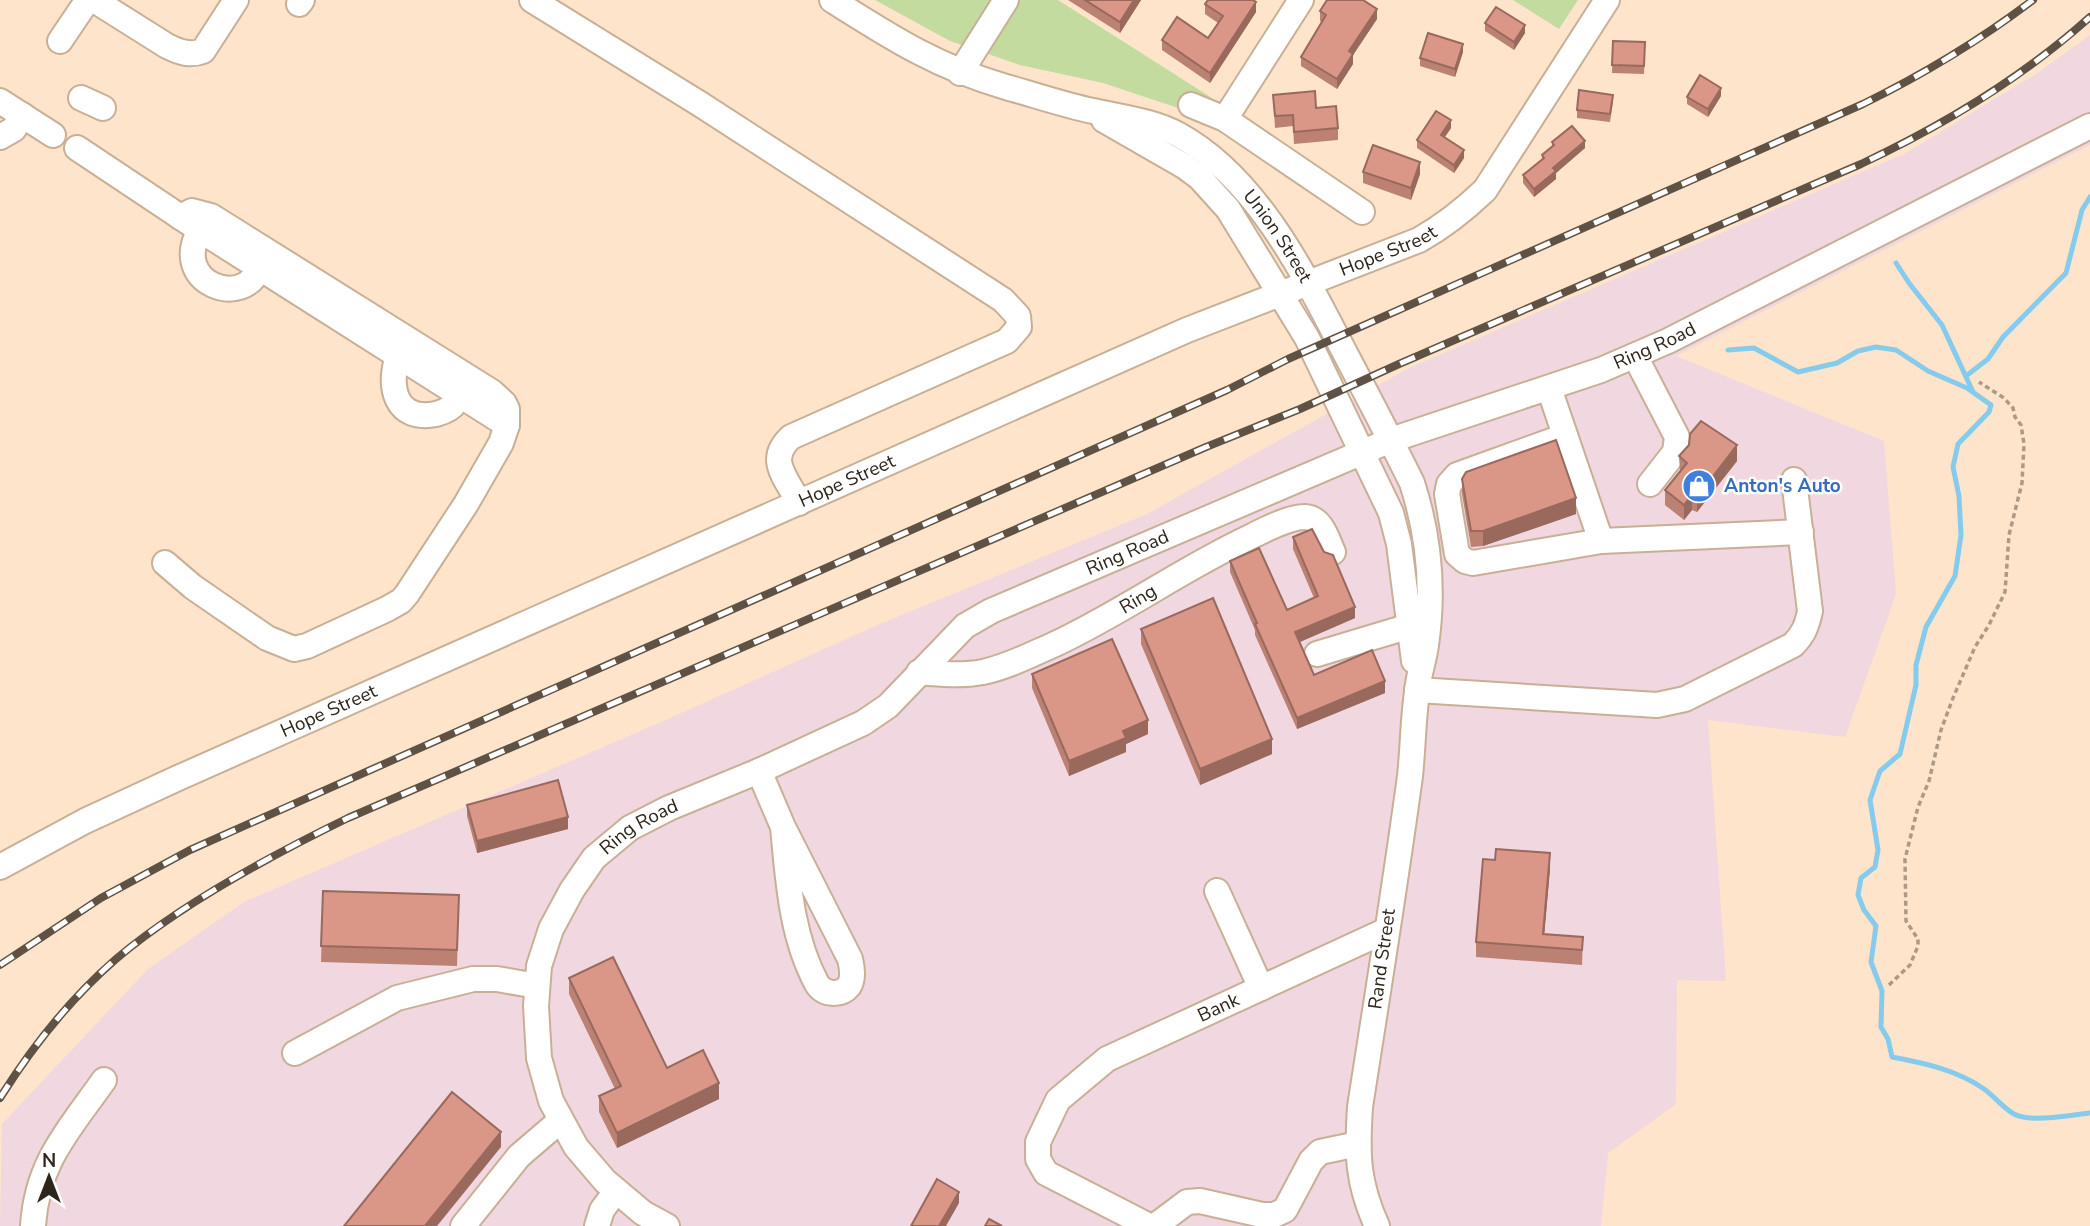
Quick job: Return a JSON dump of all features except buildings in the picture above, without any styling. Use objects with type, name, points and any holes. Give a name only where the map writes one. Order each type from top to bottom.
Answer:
[{"type":"street","points":[[60,41],[85,4],[94,0],[173,49],[194,54],[203,51],[236,0]]},
{"type":"street","points":[[531,0],[605,43],[1003,300],[1018,316],[1019,327],[1007,341],[791,437],[778,452],[778,461],[799,503]]},
{"type":"street","name":"Union Street","points":[[832,0],[897,42],[960,73],[1092,111],[1161,126],[1211,156],[1252,198],[1267,219],[1307,284],[1391,440]]},
{"type":"street","points":[[960,73],[1006,0]]},
{"type":"street","points":[[1225,119],[1301,0]]},
{"type":"street","name":"Hope Street","points":[[0,867],[85,821],[178,778],[1186,330],[1419,240],[1464,210],[1485,190],[1607,0]]},
{"type":"street","points":[[0,100],[53,135]]},
{"type":"street","points":[[1191,105],[1225,119],[1362,212]]},
{"type":"street","name":"Union Street","points":[[1092,111],[1172,158],[1199,178],[1228,209],[1307,338],[1364,452]]},
{"type":"street","points":[[0,137],[14,129],[22,115]]},
{"type":"street","name":"Ring Road","points":[[667,1226],[643,1213],[617,1191],[576,1147],[551,1101],[539,1058],[537,986],[539,965],[551,929],[572,890],[594,858],[630,828],[669,808],[759,771],[863,723],[888,706],[965,626],[991,611],[1391,440],[1549,388],[1635,356],[2090,126]]},
{"type":"street","points":[[77,148],[190,223]]},
{"type":"street","points":[[165,563],[193,587],[267,638],[294,649],[307,646],[401,601],[466,504],[494,457],[508,425],[459,383],[259,257],[203,212],[187,212],[195,240],[194,261],[197,273],[205,282],[230,288],[245,284],[259,257]]},
{"type":"street","points":[[370,326],[398,356],[459,383]]},
{"type":"street","points":[[398,356],[392,380],[398,400],[405,410],[427,415],[443,412],[455,404],[459,383]]},
{"type":"street","points":[[1635,356],[1677,437],[1675,452],[1650,484]]},
{"type":"street","points":[[1549,388],[1601,541]]},
{"type":"street","points":[[1565,436],[1457,475],[1449,484],[1447,494],[1457,554],[1465,561],[1473,563],[1601,541],[1801,532]]},
{"type":"street","name":"Rand Street","points":[[1377,1226],[1359,1175],[1360,1107],[1410,775],[1417,690],[1426,646],[1430,568],[1420,509],[1412,483],[1391,440]]},
{"type":"street","name":"Rand Street","points":[[1364,452],[1391,513],[1399,544],[1417,690]]},
{"type":"street","points":[[1417,690],[1657,705],[1685,699],[1793,645],[1807,626],[1810,611],[1794,480]]},
{"type":"street","name":"Ring","points":[[919,672],[952,675],[983,672],[1017,661],[1135,603],[1213,556],[1296,518],[1307,517],[1316,521],[1333,552]]},
{"type":"street","points":[[1317,654],[1410,626]]},
{"type":"street","points":[[759,771],[783,827],[850,959],[852,978],[849,986],[841,992],[831,993],[818,986],[807,958],[791,907],[783,827]]},
{"type":"street","points":[[1217,891],[1261,988]]},
{"type":"street","name":"Bank","points":[[1149,1226],[1046,1174],[1038,1159],[1038,1142],[1058,1100],[1107,1059],[1387,930]]},
{"type":"street","points":[[295,1053],[397,998],[473,979],[497,979],[537,986]]},
{"type":"street","points":[[33,1226],[38,1185],[47,1162],[104,1080]]},
{"type":"street","points":[[463,1226],[519,1156],[561,1120]]},
{"type":"street","points":[[1155,1226],[1186,1202],[1199,1201],[1262,1216],[1274,1215],[1285,1210],[1311,1161],[1320,1152],[1358,1144]]},
{"type":"street","points":[[597,1226],[602,1210],[617,1191]]},
{"type":"path","points":[[1889,985],[1904,971],[1916,954],[1918,939],[1906,921],[1905,859],[1952,698],[1975,647],[2005,592],[2009,535],[2022,483],[2024,444],[2021,425],[2013,408],[2004,398],[1979,382]]},
{"type":"shaded area","points":[[2090,35],[2090,145],[1676,356],[1884,441],[1896,594],[1845,737],[1708,720],[1726,981],[1677,980],[1676,1104],[1608,1153],[1601,1226],[0,1226],[2,1124],[148,969],[244,902],[659,723],[880,624],[1147,514],[1409,368],[1906,153],[2039,72]]},
{"type":"green space","points":[[875,0],[1058,0],[1212,98],[1202,116],[1103,83],[1020,65],[950,41]]},
{"type":"green space","points":[[1513,0],[1578,0],[1559,29]]},
{"type":"waterway","points":[[1966,376],[1988,359],[2003,337],[2066,273],[2082,210],[2090,197]]},
{"type":"waterway","points":[[1896,263],[1942,325],[1973,392]]},
{"type":"waterway","points":[[1728,350],[1754,348],[1798,372],[1837,363],[1858,351],[1876,347],[1896,350],[1928,371],[1967,388],[1991,405],[1989,412],[1958,444],[1953,467],[1959,496],[1961,535],[1955,576],[1926,627],[1916,665],[1916,685],[1900,754],[1880,771],[1870,800],[1878,850],[1875,867],[1861,878],[1858,895],[1864,910],[1876,926],[1871,962],[1882,991],[1881,1027],[1888,1039],[1892,1057],[1951,1072],[1974,1082],[2021,1117],[2051,1118],[2090,1113]]},
{"type":"railway","points":[[0,965],[101,898],[190,850],[1227,390],[1288,359],[1863,104],[1951,56],[2033,0]]},
{"type":"railway","points":[[0,1098],[53,1024],[83,990],[116,959],[198,900],[289,848],[348,818],[1206,447],[1300,409],[1861,164],[1981,99],[2037,61],[2090,17]]},
{"type":"place","name":"Anton's Auto","points":[[1699,486]]}]
